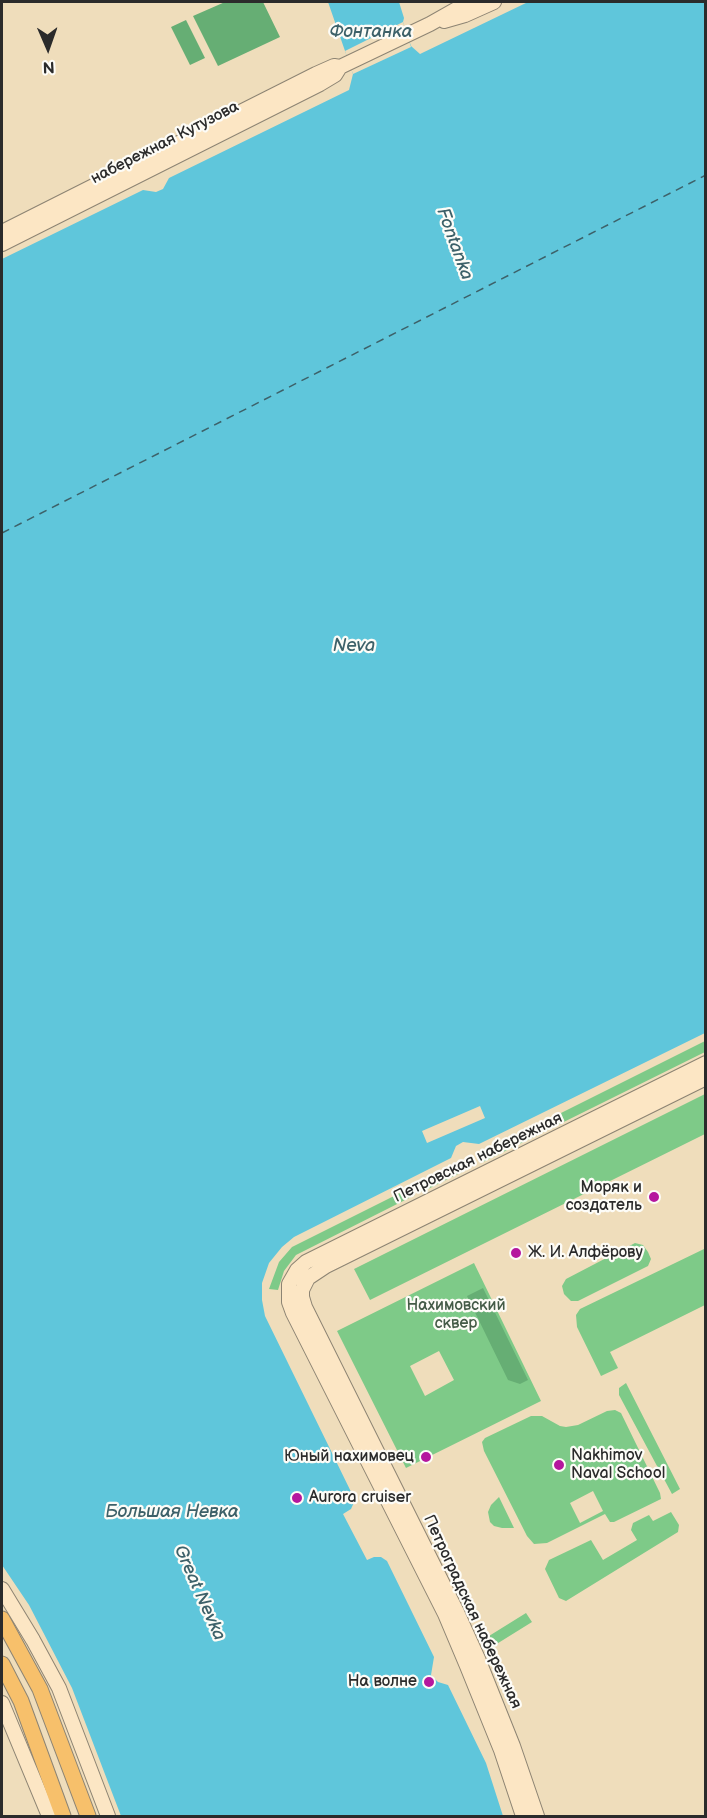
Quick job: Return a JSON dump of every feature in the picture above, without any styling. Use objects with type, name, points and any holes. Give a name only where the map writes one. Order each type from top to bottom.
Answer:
[{"type":"main road","points":[[344,65],[430,24],[469,2]]},
{"type":"main road","points":[[430,24],[465,15],[494,2]]},
{"type":"main road","name":"набережная Кутузова","points":[[2,232],[315,74],[334,66],[344,65]]},
{"type":"main road","name":"набережная Кутузова","points":[[2,244],[320,84],[335,75],[344,65]]},
{"type":"main road","name":"Петровская набережная","points":[[705,1063],[306,1262],[291,1279],[288,1290],[295,1300],[304,1282],[326,1266],[705,1078]]},
{"type":"main road","name":"Петроградская набережная","points":[[295,1300],[445,1614],[501,1750],[523,1816]]},
{"type":"main road","name":"Петроградская набережная","points":[[295,1300],[460,1620],[513,1746],[537,1816]]},
{"type":"main road","points":[[2,1589],[59,1688],[108,1816]]},
{"type":"main road","points":[[2,1619],[40,1689],[88,1816]]},
{"type":"main road","points":[[2,1664],[21,1701],[63,1816]]},
{"type":"main road","points":[[2,1703],[49,1816]]},
{"type":"green space","points":[[225,2],[263,2],[280,37],[218,66],[193,16]]},
{"type":"green space","points":[[186,20],[205,58],[190,65],[171,27]]},
{"type":"green space","points":[[705,1041],[705,1052],[483,1162],[479,1154]]},
{"type":"green space","points":[[705,1094],[705,1134],[370,1300],[354,1269]]},
{"type":"green space","points":[[458,1164],[462,1172],[422,1192],[417,1184]]},
{"type":"green space","points":[[410,1188],[415,1195],[296,1255],[284,1271],[278,1290],[269,1289],[279,1262],[292,1247]]},
{"type":"green space","points":[[635,1243],[643,1245],[648,1252],[651,1259],[648,1266],[578,1301],[571,1301],[564,1294],[562,1286],[566,1279]]},
{"type":"green space","points":[[704,1249],[706,1253],[705,1305],[610,1352],[618,1368],[601,1376],[577,1327],[576,1315],[580,1309]]},
{"type":"green space","name":"Нахимовский сквер","points":[[474,1263],[541,1401],[406,1468],[337,1331]],"holes":[[[439,1351],[454,1380],[425,1396],[410,1366]]]},
{"type":"green space","points":[[483,1288],[528,1380],[520,1384],[508,1380],[467,1296]]},
{"type":"green space","points":[[626,1383],[680,1489],[672,1494],[619,1395],[619,1388]]},
{"type":"green space","points":[[615,1410],[621,1413],[661,1499],[614,1522],[610,1522],[605,1514],[547,1543],[534,1544],[527,1536],[484,1451],[482,1442],[485,1438],[531,1416],[542,1416],[566,1427],[578,1425],[607,1411]],"holes":[[[593,1491],[603,1511],[580,1523],[570,1503]]]},
{"type":"green space","points":[[499,1497],[514,1528],[494,1526],[490,1522],[488,1512]]},
{"type":"green space","points":[[671,1512],[679,1525],[678,1532],[566,1601],[559,1598],[545,1569],[549,1560],[591,1540],[603,1560],[637,1540],[631,1530],[633,1523],[649,1515],[653,1521]]},
{"type":"green space","points":[[526,1613],[532,1622],[495,1645],[489,1636]]},
{"type":"water","name":"Neva","points":[[328,2],[399,2],[411,46],[420,54],[528,2],[705,2],[705,1033],[479,1144],[463,1142],[456,1146],[451,1158],[294,1237],[269,1263],[262,1283],[265,1316],[355,1500],[351,1509],[343,1514],[367,1560],[381,1557],[387,1561],[434,1657],[431,1675],[438,1682],[448,1685],[486,1763],[503,1816],[121,1816],[72,1688],[29,1605],[2,1565],[2,259],[143,190],[156,192],[163,189],[169,178],[349,90],[353,74]]},
{"type":"pier","points":[[403,22],[411,47],[353,74],[345,51]]},
{"type":"pier","points":[[480,1106],[485,1118],[427,1143],[422,1131]]},
{"type":"ferry route","points":[[2,533],[706,175]]},
{"type":"place","name":"Моряк и создатель","points":[[654,1197]]},
{"type":"place","name":"Ж. И. Алфёрову","points":[[516,1253]]},
{"type":"place","name":"Юный нахимовец","points":[[426,1457]]},
{"type":"place","name":"Nakhimov Naval School","points":[[559,1465]]},
{"type":"place","name":"Aurora cruiser","points":[[297,1498]]},
{"type":"place","name":"На волне","points":[[429,1682]]},
{"type":"water label","name":"Фонтанка","points":[[371,32]]},
{"type":"water label","name":"Fontanka","points":[[454,244]]},
{"type":"water label","name":"Большая Невка","points":[[172,1512]]},
{"type":"water label","name":"Great Nevka","points":[[199,1593]]}]
